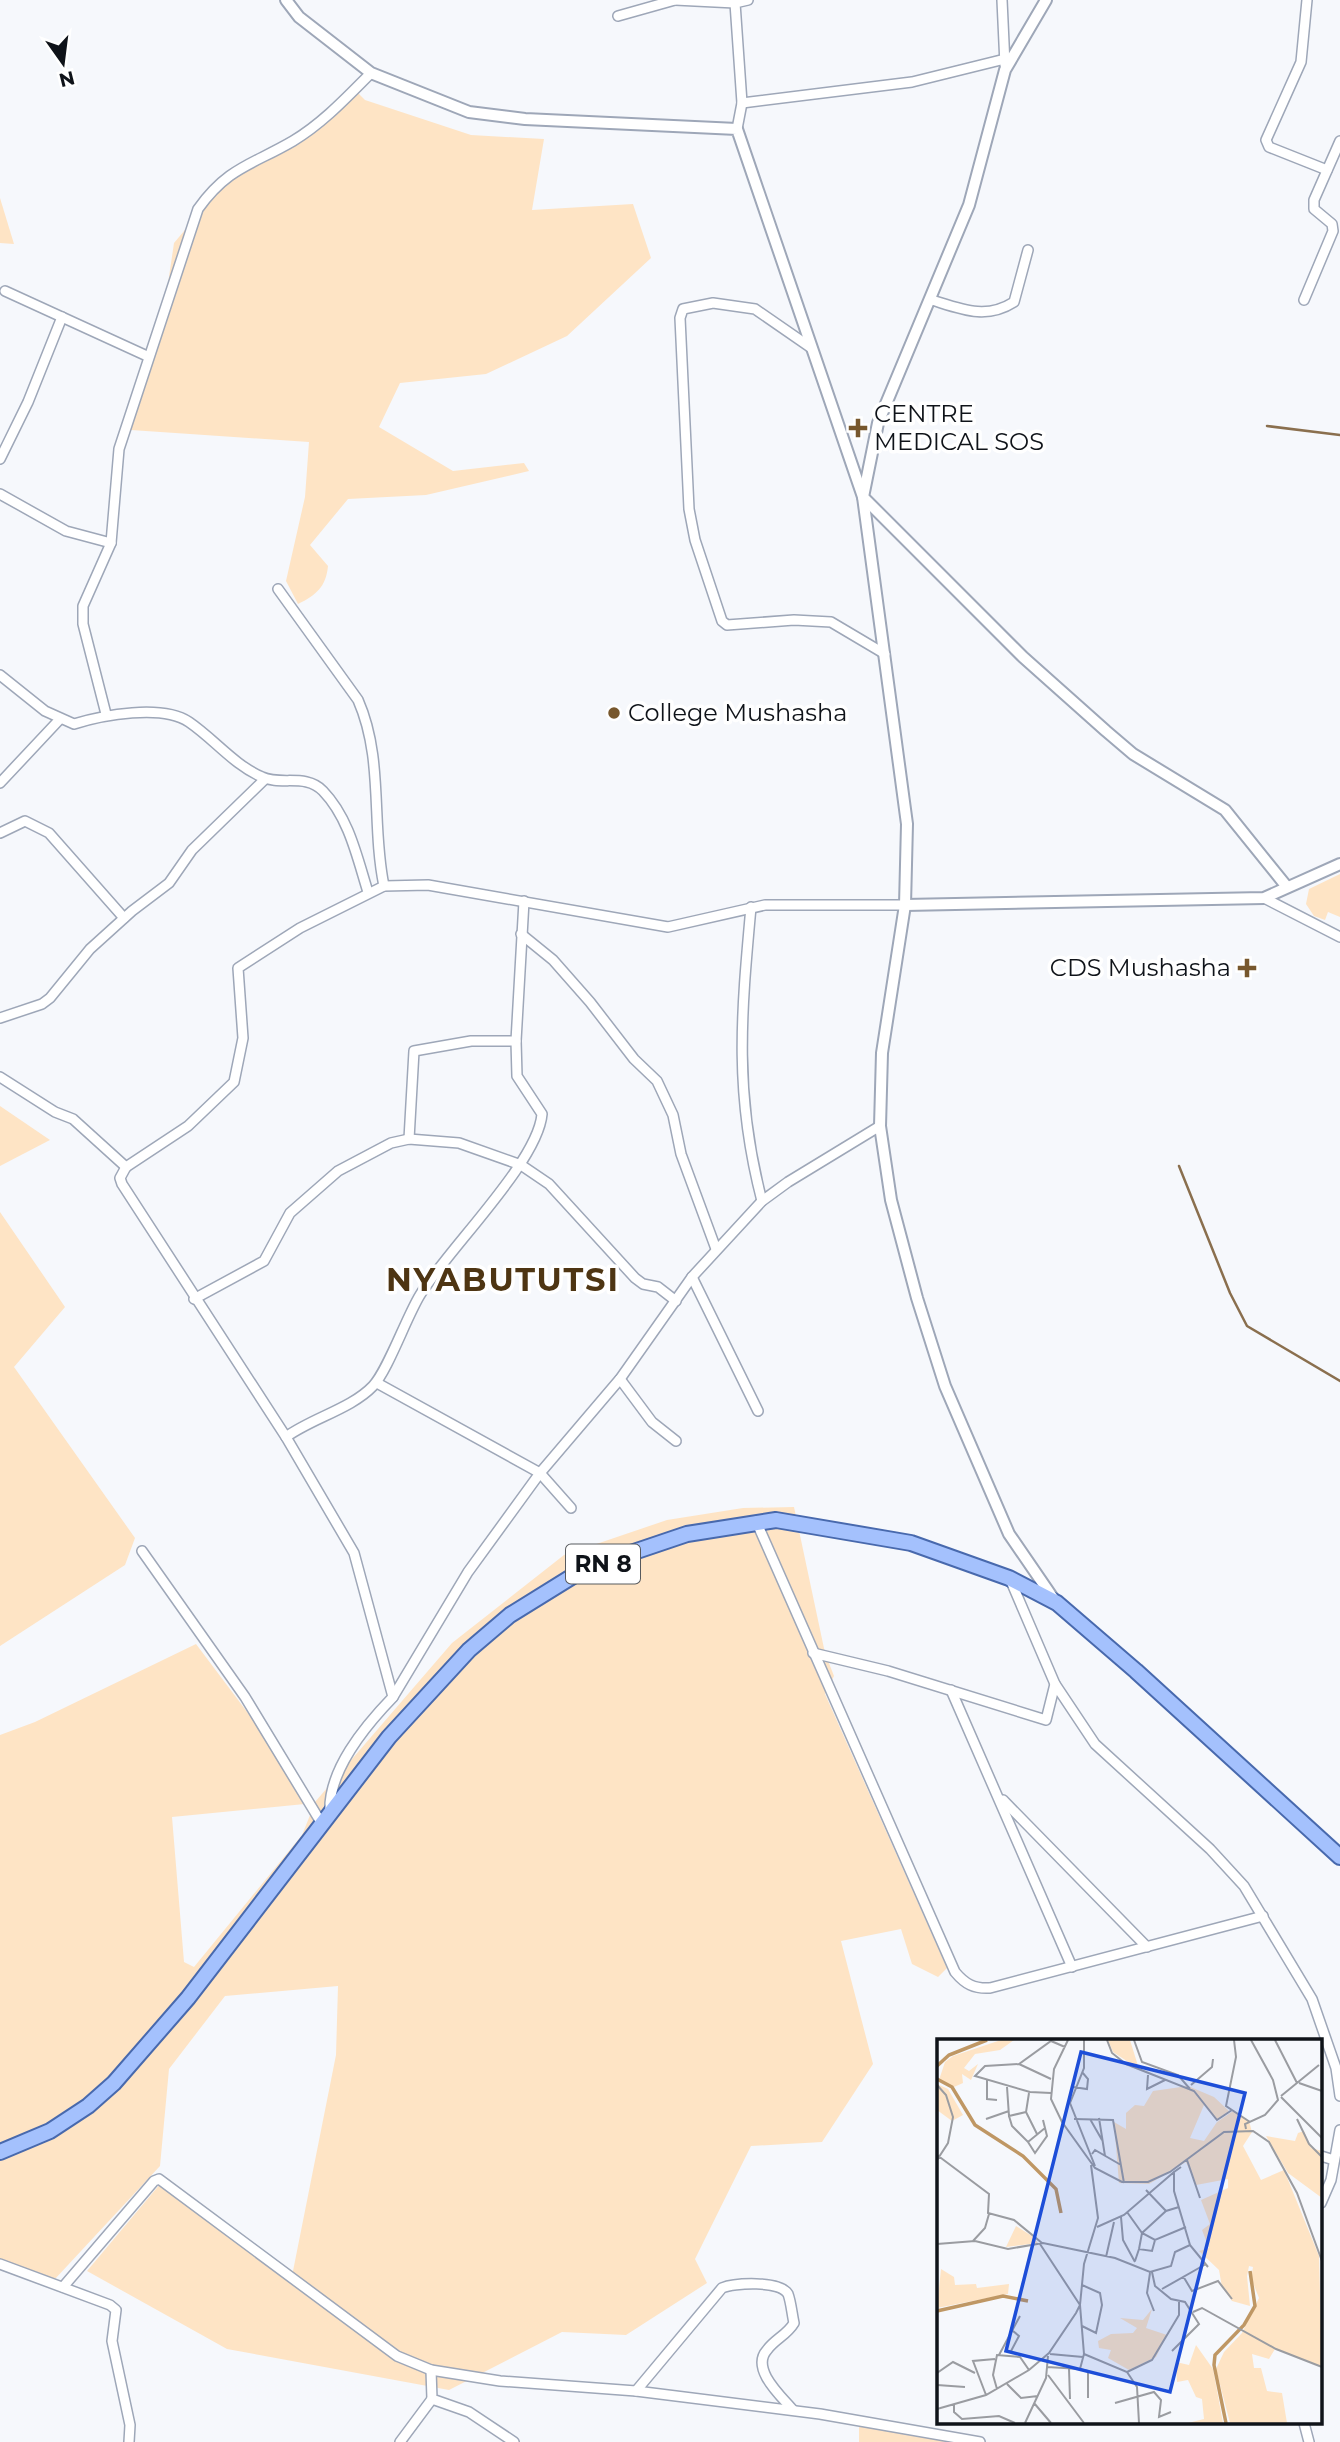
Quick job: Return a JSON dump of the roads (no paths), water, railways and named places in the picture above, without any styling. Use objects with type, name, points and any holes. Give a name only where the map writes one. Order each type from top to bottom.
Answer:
[{"type":"main road","name":"RN 8","points":[[0,2152],[50,2131],[88,2106],[114,2083],[188,1998],[426,1694],[469,1650],[510,1615],[573,1576],[687,1534],[756,1521],[776,1520],[911,1543],[1009,1578],[1056,1603],[1136,1671],[1340,1857]]},
{"type":"street","points":[[286,0],[299,17],[371,73],[469,112],[525,119],[737,129]]},
{"type":"street","points":[[618,16],[675,0],[735,4],[748,0]]},
{"type":"street","points":[[863,497],[878,423],[932,300],[969,205],[1005,65],[1002,0]]},
{"type":"street","points":[[742,103],[912,82],[1005,65],[1046,0]]},
{"type":"street","points":[[1307,0],[1301,62],[1266,140],[1269,147],[1327,170]]},
{"type":"street","points":[[735,4],[742,103],[737,129],[863,497],[885,654],[907,824],[905,905],[882,1054],[880,1126],[891,1200],[917,1298],[945,1386],[1009,1534],[1056,1603]]},
{"type":"street","points":[[106,714],[83,624],[83,606],[111,543],[118,449],[198,209],[215,186],[229,173],[295,140],[335,109],[371,73]]},
{"type":"street","points":[[1304,300],[1333,231],[1332,223],[1314,209],[1314,205],[1340,141]]},
{"type":"street","points":[[932,300],[974,313],[1005,307],[1014,302],[1028,250]]},
{"type":"street","points":[[5,291],[147,356]]},
{"type":"street","points":[[810,346],[755,309],[713,303],[683,309],[680,318],[689,509],[695,540],[722,621],[727,625],[794,620],[831,622],[885,654]]},
{"type":"street","points":[[0,459],[28,401],[62,317]]},
{"type":"street","points":[[0,494],[66,531],[111,543]]},
{"type":"street","points":[[863,497],[1023,657],[1106,731],[1133,754],[1225,810],[1287,887]]},
{"type":"street","points":[[278,589],[358,700],[366,718],[375,765],[377,852],[384,886]]},
{"type":"street","points":[[0,675],[44,711],[74,724],[106,714],[162,714],[182,718],[247,769],[265,779],[313,783],[332,801],[352,839],[368,892]]},
{"type":"street","points":[[0,783],[60,719]]},
{"type":"street","points":[[0,1018],[43,1004],[50,998],[90,949],[169,883],[192,850],[265,779]]},
{"type":"street","points":[[0,833],[7,827],[25,821],[49,833],[124,918]]},
{"type":"street","points":[[393,1697],[354,1553],[286,1437],[194,1299],[157,1233],[120,1178],[126,1167],[188,1126],[233,1082],[243,1038],[238,968],[300,928],[384,886],[428,885],[668,927],[751,907],[1265,898],[1340,864]]},
{"type":"street","points":[[1265,898],[1340,937]]},
{"type":"street","points":[[286,1437],[305,1423],[366,1393],[377,1382],[404,1324],[427,1284],[521,1165],[542,1114],[517,1076],[516,1041],[524,901]]},
{"type":"street","points":[[751,907],[741,1055],[744,1119],[762,1201]]},
{"type":"street","points":[[521,934],[554,960],[634,1059],[657,1081],[673,1115],[681,1154],[716,1249]]},
{"type":"street","points":[[409,1139],[414,1051],[471,1041],[516,1041]]},
{"type":"street","points":[[0,1077],[55,1112],[73,1119],[126,1167]]},
{"type":"street","points":[[326,1819],[331,1792],[341,1767],[374,1716],[393,1697],[468,1572],[540,1472],[620,1379],[692,1277],[762,1201],[880,1126]]},
{"type":"street","points":[[194,1299],[264,1261],[290,1213],[338,1171],[391,1143],[409,1139],[459,1143],[521,1165],[549,1184],[635,1278],[643,1284],[658,1287],[677,1301]]},
{"type":"street","points":[[692,1277],[758,1411]]},
{"type":"street","points":[[620,1379],[652,1422],[677,1441]]},
{"type":"street","points":[[377,1382],[540,1472],[571,1508]]},
{"type":"street","points":[[756,1521],[955,1972],[970,1986],[980,1989],[1263,1916]]},
{"type":"street","points":[[142,1551],[245,1697],[326,1819]]},
{"type":"street","points":[[1009,1578],[1055,1684],[1095,1744],[1210,1849],[1244,1886],[1312,1999],[1336,2068],[1340,2096]]},
{"type":"street","points":[[813,1653],[951,1690],[1046,1720],[1055,1684]]},
{"type":"street","points":[[951,1690],[1000,1796],[1072,1967]]},
{"type":"street","points":[[1000,1796],[1146,1947]]},
{"type":"street","points":[[1322,2201],[1331,2180],[1340,2130]]},
{"type":"street","points":[[1322,2156],[1335,2160]]},
{"type":"street","points":[[62,2287],[154,2181],[159,2179],[397,2356],[430,2370],[500,2381],[636,2392],[793,2410],[980,2442]]},
{"type":"street","points":[[0,2264],[117,2310],[112,2341],[130,2425],[129,2442]]},
{"type":"street","points":[[636,2392],[722,2288],[761,2284],[780,2288],[787,2293],[794,2323],[788,2332],[767,2350],[762,2359],[769,2382],[793,2410]]},
{"type":"street","points":[[400,2442],[432,2399],[430,2370]]},
{"type":"street","points":[[432,2399],[469,2412],[514,2442]]},
{"type":"street","points":[[1304,2424],[1310,2442]]},
{"type":"waterway","points":[[1267,426],[1340,435]]},
{"type":"waterway","points":[[1179,1166],[1230,1293],[1247,1326],[1340,1381]]},
{"type":"place","name":"CENTRE MEDICAL SOS","points":[[858,428]]},
{"type":"place","name":"College Mushasha","points":[[614,713]]},
{"type":"place","name":"CDS Mushasha","points":[[1247,968]]},
{"type":"district","name":"NYABUTUTSI","points":[[503,1280]]}]
